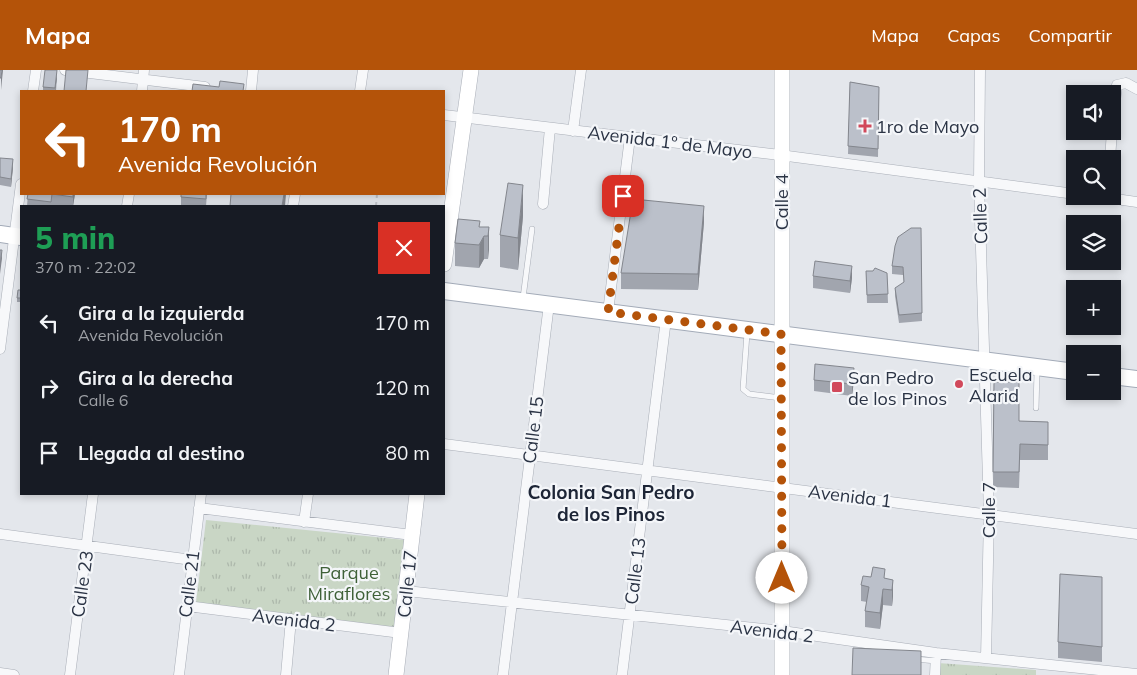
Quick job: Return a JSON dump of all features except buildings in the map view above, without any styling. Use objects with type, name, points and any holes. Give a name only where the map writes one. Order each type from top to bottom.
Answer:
[{"type":"main road","points":[[445,291],[1066,371]]},
{"type":"main road","points":[[1121,377],[1137,379]]},
{"type":"street","points":[[33,90],[36,70]]},
{"type":"street","points":[[65,70],[144,75],[216,88]]},
{"type":"street","points":[[251,90],[253,70]]},
{"type":"street","points":[[360,90],[363,70]]},
{"type":"street","points":[[445,257],[471,70]]},
{"type":"street","points":[[573,131],[581,70]]},
{"type":"street","name":"Calle 4","points":[[782,70],[780,155],[782,675]]},
{"type":"street","name":"Calle 2","points":[[980,70],[979,182],[985,362]]},
{"type":"street","points":[[142,90],[144,75]]},
{"type":"street","points":[[1117,85],[1126,83],[1137,88]]},
{"type":"street","name":"Avenida 1º de Mayo","points":[[445,115],[780,155],[1066,193]]},
{"type":"street","points":[[542,204],[550,128]]},
{"type":"street","points":[[608,312],[630,137]]},
{"type":"street","points":[[0,349],[12,235],[20,190]]},
{"type":"street","points":[[1121,199],[1137,202]]},
{"type":"street","name":"Calle 15","points":[[503,675],[549,304]]},
{"type":"street","name":"Calle 13","points":[[622,675],[666,319]]},
{"type":"street","name":"Calle 7","points":[[985,362],[989,514],[986,658]]},
{"type":"street","name":"Avenida 1","points":[[445,444],[1137,534]]},
{"type":"street","name":"Calle 23","points":[[70,675],[93,495]]},
{"type":"street","name":"Calle 21","points":[[179,675],[201,495]]},
{"type":"street","points":[[304,522],[308,495]]},
{"type":"street","name":"Calle 17","points":[[396,675],[417,495]]},
{"type":"street","points":[[199,508],[412,535]]},
{"type":"street","points":[[0,534],[87,548],[192,560]]},
{"type":"street","name":"Avenida 2","points":[[406,591],[782,631],[856,646],[936,657],[986,658],[1137,674]]},
{"type":"street","name":"Avenida 2","points":[[187,606],[401,633]]},
{"type":"street","points":[[286,675],[291,619]]},
{"type":"street","points":[[935,675],[936,657]]},
{"type":"street","points":[[1038,663],[1038,675]]},
{"type":"street","points":[[0,673],[14,675]]},
{"type":"lane","points":[[523,301],[532,229]]},
{"type":"lane","points":[[747,330],[744,389],[749,394],[781,398]]},
{"type":"lane","points":[[1036,408],[1037,368]]},
{"type":"lane","points":[[907,658],[936,657]]},
{"type":"green space","name":"Parque Miraflores","points":[[206,520],[405,540],[394,636],[195,611]]},
{"type":"green space","points":[[938,663],[1036,670],[1036,675],[938,675]]},
{"type":"place","name":"1ro de Mayo","points":[[865,126]]},
{"type":"place","name":"Escuela Alarid","points":[[959,384]]},
{"type":"place","name":"San Pedro de los Pinos","points":[[837,387]]},
{"type":"district","name":"Colonia San Pedro de los Pinos","points":[[611,503]]},
{"type":"route","points":[[623,196],[608,312],[781,334],[782,578]]}]
